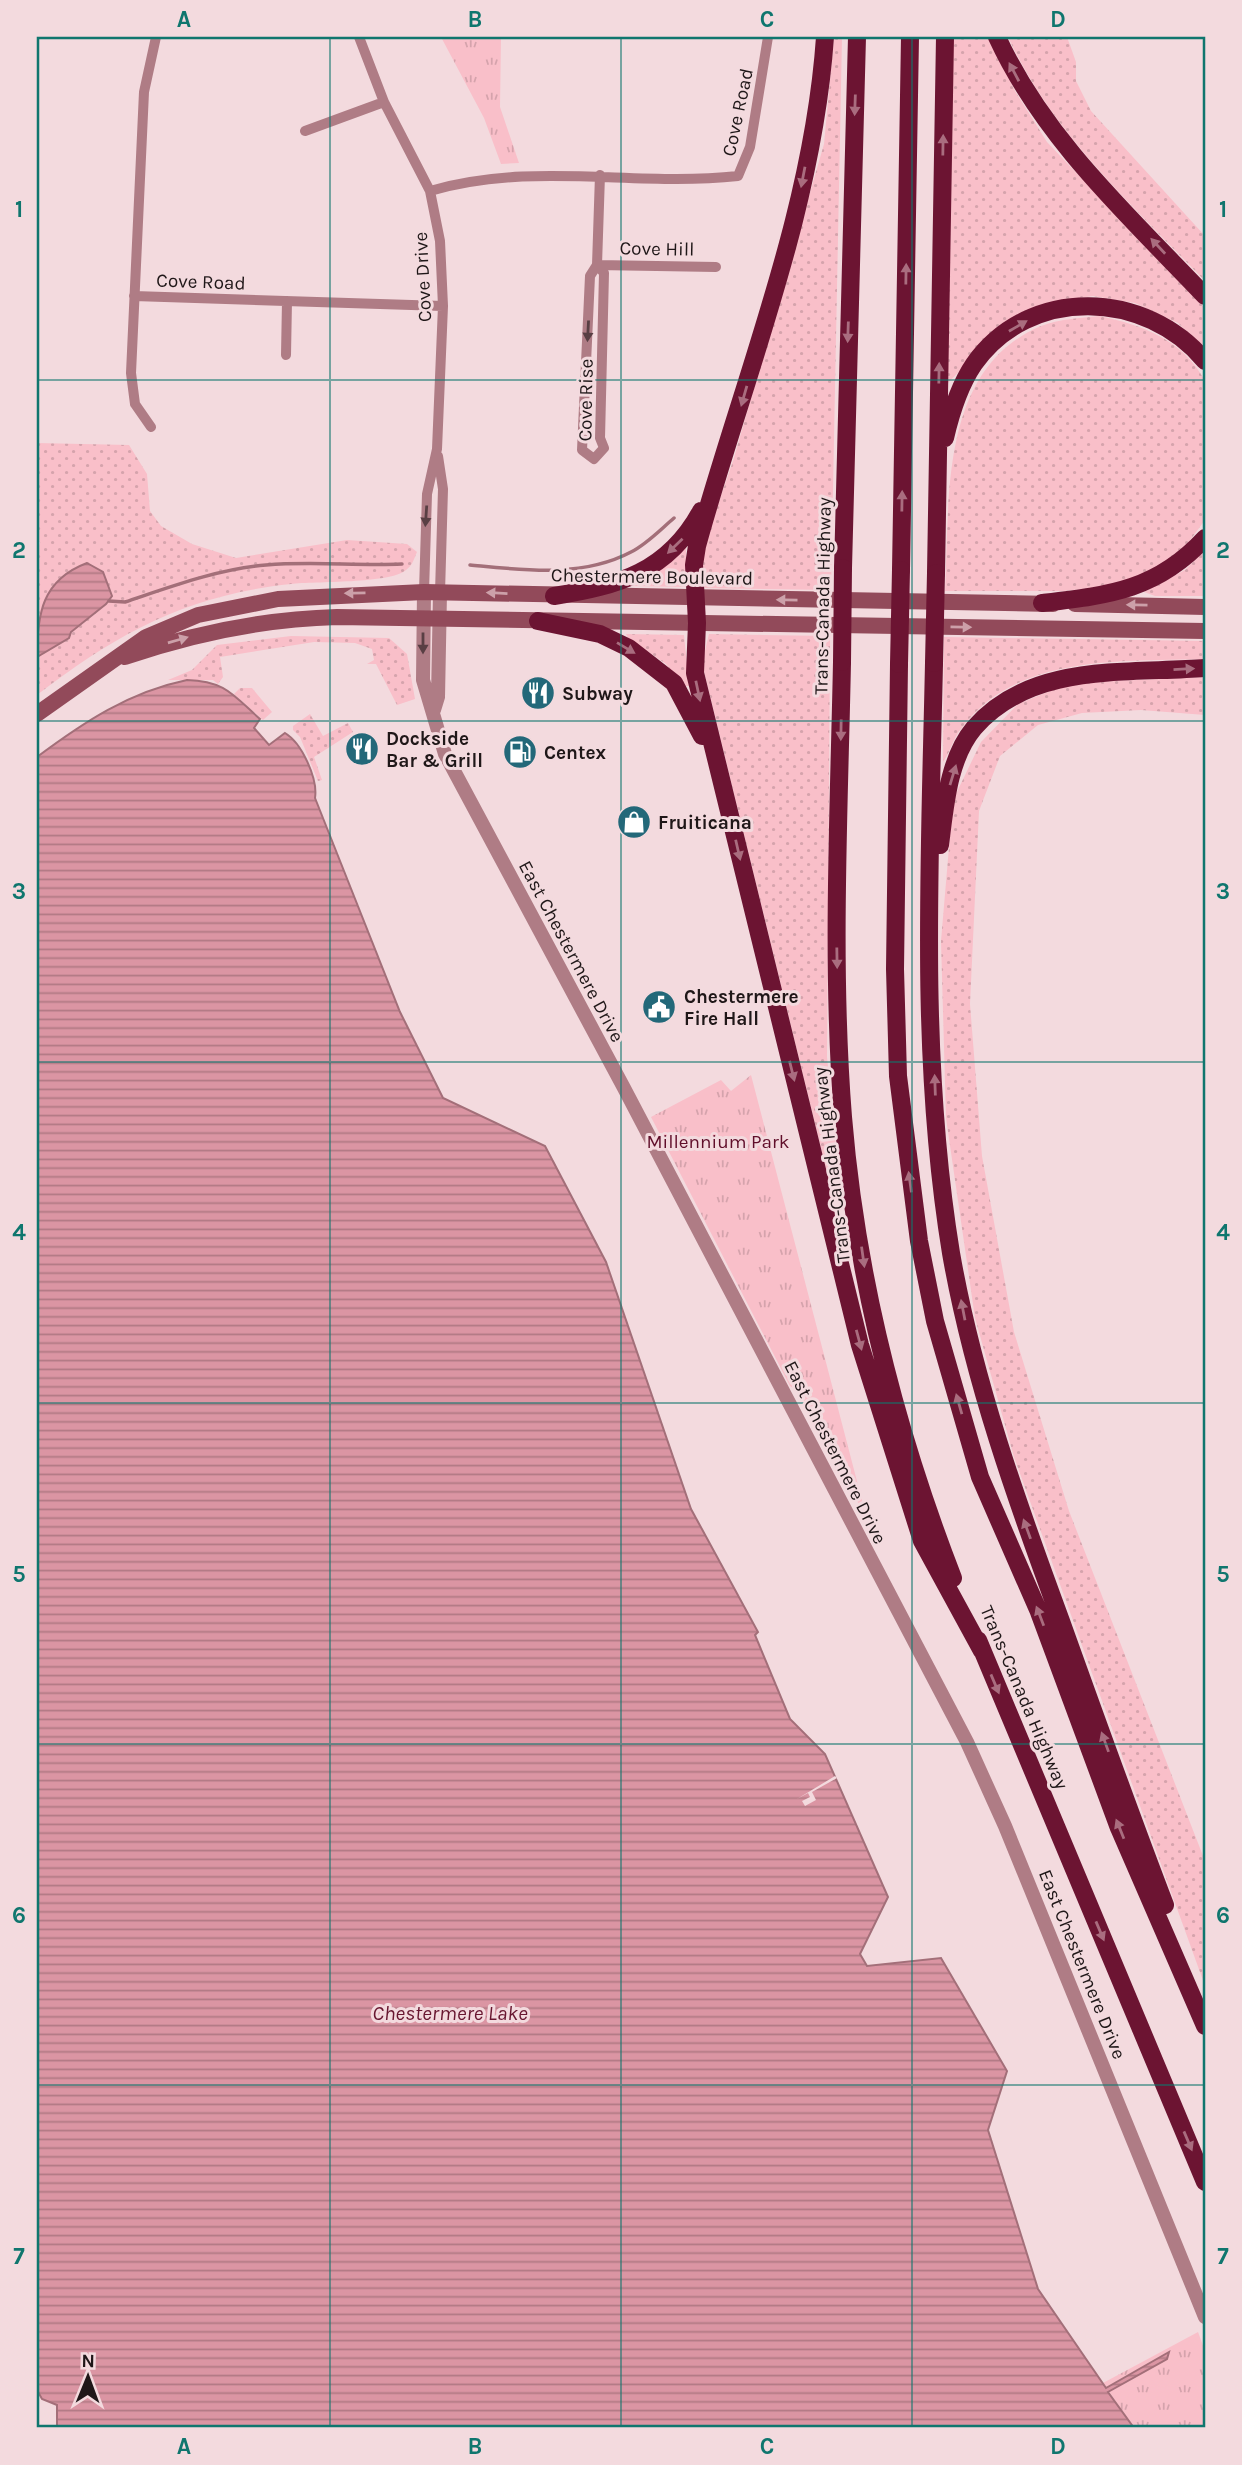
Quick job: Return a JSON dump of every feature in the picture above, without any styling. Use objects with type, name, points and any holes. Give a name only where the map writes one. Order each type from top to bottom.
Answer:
[{"type":"highway","points":[[825,37],[822,73],[797,204],[734,432],[713,490],[694,565],[697,623],[695,673],[860,1345],[922,1541],[982,1651]]},
{"type":"highway","name":"Trans-Canada Highway","points":[[857,37],[843,568],[837,936],[843,1119],[872,1312],[923,1501],[982,1651],[1205,2182]]},
{"type":"highway","name":"Trans-Canada Highway","points":[[910,37],[895,969],[898,1076],[919,1241],[935,1321],[980,1477],[1039,1612],[1119,1828],[1205,2026]]},
{"type":"highway","points":[[945,37],[929,939],[937,1137],[951,1252],[966,1325],[1024,1522],[1205,2013]]},
{"type":"highway","points":[[997,37],[1030,99],[1060,142],[1205,296]]},
{"type":"highway","points":[[937,490],[950,419],[964,382],[975,363],[995,342],[1037,316],[1082,307],[1130,310],[1173,331],[1205,361]]},
{"type":"highway","points":[[554,596],[603,588],[655,564],[682,540],[713,490]]},
{"type":"highway","points":[[1042,603],[1103,595],[1144,583],[1164,574],[1205,538]]},
{"type":"highway","points":[[538,621],[600,634],[629,648],[674,683],[715,760]]},
{"type":"highway","points":[[929,939],[946,794],[958,758],[973,729],[1012,699],[1048,682],[1083,674],[1205,668]]},
{"type":"main road","name":"Chestermere Boulevard","points":[[37,714],[146,637],[224,608],[304,596],[432,592],[1205,607]]},
{"type":"main road","name":"Chestermere Boulevard","points":[[113,662],[178,639],[268,622],[337,617],[1205,631]]},
{"type":"main road","points":[[994,628],[1070,621],[1205,621]]},
{"type":"street","name":"Cove Road","points":[[156,37],[144,92],[134,296],[443,306]]},
{"type":"street","name":"Cove Drive","points":[[359,37],[384,102],[430,191],[440,241],[443,306],[437,449],[428,494],[432,592]]},
{"type":"street","name":"Cove Road","points":[[430,191],[495,177],[738,176],[750,147],[768,37]]},
{"type":"street","points":[[305,131],[384,102]]},
{"type":"street","name":"Cove Rise","points":[[597,265],[604,273],[600,438],[604,448],[594,458],[582,450],[590,276],[597,265],[600,175]]},
{"type":"street","name":"Cove Hill","points":[[597,265],[716,267]]},
{"type":"street","points":[[134,296],[131,373],[135,404],[151,427]]},
{"type":"street","points":[[286,355],[287,301]]},
{"type":"street","name":"Cove Drive","points":[[432,592],[443,489],[437,449]]},
{"type":"street","name":"East Chestermere Drive","points":[[432,592],[423,680],[445,754],[967,1742],[1005,1825],[1205,2317]]},
{"type":"green space","points":[[441,37],[501,37],[500,107],[519,163],[501,164],[484,118]]},
{"type":"green space","points":[[834,37],[842,37],[831,590],[705,588],[700,573],[709,530],[733,461],[824,144]]},
{"type":"green space","points":[[953,37],[989,37],[1015,91],[1047,142],[1205,308],[1205,350],[1178,323],[1135,303],[1093,296],[1058,301],[1008,321],[945,386]]},
{"type":"green space","points":[[1008,37],[1067,37],[1076,62],[1076,81],[1091,111],[1205,236],[1205,281],[1122,196],[1071,137],[1026,72]]},
{"type":"green space","points":[[1099,316],[1131,324],[1160,336],[1185,355],[1205,381],[1205,520],[1188,543],[1162,564],[1129,580],[1102,587],[1063,591],[945,591],[951,478],[957,440],[967,404],[984,372],[1008,346],[1041,326],[1062,320]]},
{"type":"green space","points":[[37,443],[129,445],[147,474],[150,511],[161,526],[192,544],[236,558],[347,540],[407,544],[417,552],[408,568],[385,578],[254,589],[186,608],[125,636],[37,695],[37,549],[40,543],[37,534]]},
{"type":"green space","points":[[686,547],[686,587],[632,586],[671,562]]},
{"type":"green space","points":[[1205,550],[1205,596],[1155,596],[1144,592],[1185,570]]},
{"type":"green space","points":[[626,634],[684,635],[689,686],[684,686],[666,664]]},
{"type":"green space","points":[[709,634],[830,636],[827,1057],[841,1194],[837,1200],[833,1197],[702,663]]},
{"type":"green space","points":[[291,636],[389,638],[407,654],[415,699],[397,705],[376,664],[367,664],[374,660],[372,649],[355,643],[314,642],[220,657],[223,677],[218,684],[213,680],[168,680],[192,670],[217,645]]},
{"type":"green space","points":[[944,637],[1205,641],[1205,659],[1106,662],[1041,674],[1011,686],[984,704],[958,733],[943,762]]},
{"type":"green space","points":[[1205,677],[1205,715],[1141,710],[1082,713],[1038,725],[1000,756],[979,811],[970,1004],[982,1156],[1014,1332],[1069,1511],[1205,1861],[1205,1986],[1014,1457],[975,1318],[946,1118],[941,941],[953,800],[981,742],[1018,704],[1070,683]]},
{"type":"green space","points":[[240,688],[252,688],[272,712],[263,720],[234,694]]},
{"type":"green space","points":[[310,714],[323,736],[348,723],[353,732],[314,757],[322,780],[318,781],[300,737],[293,730],[293,726]]},
{"type":"green space","name":"Millennium Park","points":[[751,1075],[865,1516],[800,1393],[790,1386],[651,1117],[721,1080],[731,1091]]},
{"type":"green space","points":[[1198,2332],[1205,2351],[1205,2428],[1134,2428],[1103,2383]]},
{"type":"water","points":[[87,563],[103,572],[112,596],[71,632],[69,638],[37,657],[38,627],[45,600],[60,579]]},
{"type":"water","name":"Chestermere Lake","points":[[187,680],[211,683],[228,691],[260,719],[254,728],[269,745],[285,733],[303,753],[314,781],[315,798],[400,1012],[443,1098],[545,1146],[606,1262],[691,1509],[758,1632],[755,1635],[790,1719],[825,1754],[888,1897],[860,1954],[867,1966],[941,1958],[1007,2071],[988,2130],[1038,2289],[1106,2388],[1169,2352],[1167,2359],[1108,2392],[1134,2428],[57,2428],[57,2405],[42,2399],[37,2390],[37,757],[72,732],[126,700]]},
{"type":"pier","points":[[835,1776],[837,1778],[812,1792],[816,1800],[805,1806],[802,1801],[810,1797],[808,1793],[797,1799]]},
{"type":"waterway","points":[[470,565],[552,570],[593,566],[637,549],[674,518]]},
{"type":"waterway","points":[[109,601],[125,602],[194,579],[248,567],[300,563],[402,564]]},
{"type":"place","name":"Subway","points":[[538,693]]},
{"type":"place","name":"Dockside Bar & Grill","points":[[362,749]]},
{"type":"place","name":"Centex","points":[[520,752]]},
{"type":"place","name":"Fruiticana","points":[[634,822]]},
{"type":"place","name":"Chestermere Fire Hall","points":[[659,1007]]}]
